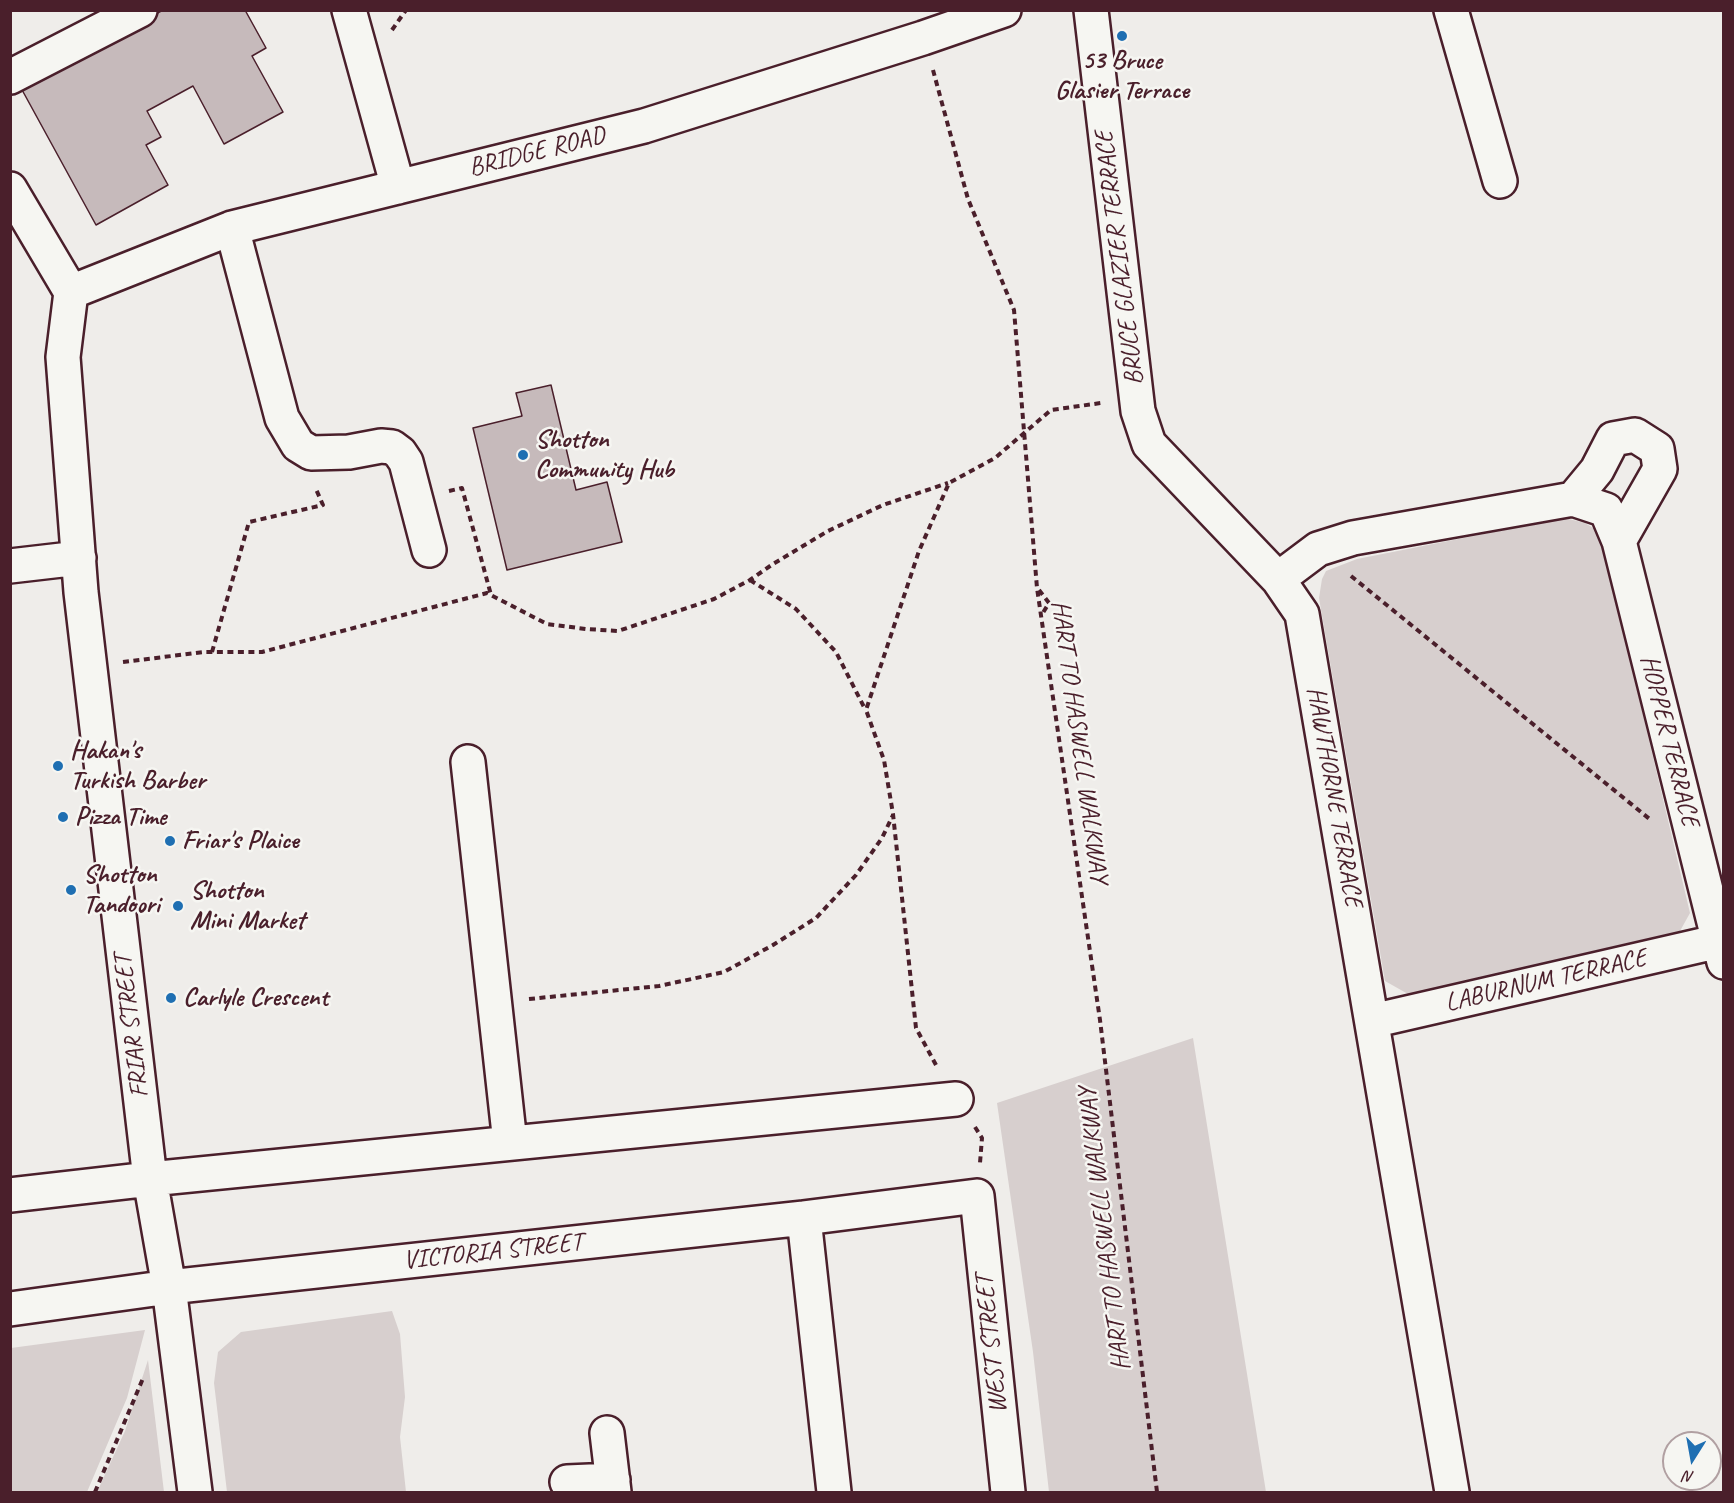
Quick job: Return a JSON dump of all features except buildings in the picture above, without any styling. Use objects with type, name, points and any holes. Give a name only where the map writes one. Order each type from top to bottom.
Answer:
[{"type":"street","points":[[10,77],[140,10]]},
{"type":"street","points":[[349,10],[398,187]]},
{"type":"street","name":"BRIDGE ROAD","points":[[71,292],[232,228],[644,126],[923,38],[1004,10]]},
{"type":"street","name":"BRUCE GLAZIER TERRACE","points":[[1091,10],[1138,411],[1149,444],[1278,579]]},
{"type":"street","points":[[1451,10],[1500,181]]},
{"type":"street","points":[[10,189],[71,292]]},
{"type":"street","points":[[232,228],[282,418],[298,445],[311,453],[349,452],[381,446],[392,447],[400,453],[406,462],[429,550]]},
{"type":"street","name":"FRIAR STREET","points":[[71,292],[63,357],[90,665],[150,1179],[169,1287],[195,1492]]},
{"type":"street","points":[[1573,499],[1597,470],[1613,439],[1635,435],[1658,449],[1660,469],[1619,540]]},
{"type":"street","name":"HOPPER TERRACE","points":[[1278,579],[1318,549],[1353,538],[1573,499],[1606,510],[1619,540],[1722,948]]},
{"type":"street","points":[[10,566],[79,558]]},
{"type":"street","name":"HAWTHORNE TERRACE","points":[[1278,579],[1302,614],[1452,1492]]},
{"type":"street","points":[[468,762],[510,1143]]},
{"type":"street","name":"LABURNUM TERRACE","points":[[1372,1021],[1722,948]]},
{"type":"street","points":[[10,1195],[956,1099]]},
{"type":"street","name":"VICTORIA STREET","points":[[10,1309],[169,1287],[804,1218],[977,1196]]},
{"type":"street","name":"WEST STREET","points":[[977,1196],[1008,1492]]},
{"type":"street","points":[[804,1218],[834,1492]]},
{"type":"street","points":[[567,1482],[614,1486],[607,1433]]},
{"type":"path","name":"HART TO HASWELL WALKWAY","points":[[923,38],[968,199],[1014,310],[1037,588],[1100,1020],[1156,1492]]},
{"type":"path","points":[[90,665],[212,652],[262,652],[487,593],[547,624],[618,631],[714,599],[750,580],[828,531],[883,505],[949,483],[995,458],[1051,410],[1137,398]]},
{"type":"path","points":[[212,652],[249,522],[323,505],[314,484],[319,453]]},
{"type":"path","points":[[866,710],[919,551],[949,483]]},
{"type":"path","points":[[415,499],[462,488],[491,596]]},
{"type":"path","points":[[1318,549],[1653,822]]},
{"type":"path","points":[[750,580],[796,609],[836,652],[866,710],[884,760],[893,814],[916,1028],[956,1099],[982,1138],[977,1196]]},
{"type":"path","points":[[1037,588],[1049,603],[1041,617]]},
{"type":"path","points":[[494,1002],[659,986],[724,972],[816,918],[856,875],[882,838],[893,814]]},
{"type":"path","points":[[95,1492],[145,1372]]},
{"type":"shaded area","points":[[1565,518],[1585,523],[1598,531],[1690,913],[1680,931],[1408,994],[1385,981],[1319,598],[1322,579],[1326,571],[1357,559]]},
{"type":"shaded area","points":[[1193,1038],[1266,1492],[1049,1492],[1033,1352],[997,1103]]},
{"type":"shaded area","points":[[392,1311],[400,1334],[405,1397],[400,1437],[406,1492],[227,1492],[214,1383],[218,1352],[241,1332]]},
{"type":"shaded area","points":[[145,1330],[127,1398],[87,1492],[11,1492],[11,1348]]},
{"type":"shaded area","points":[[148,1360],[164,1492],[97,1492],[125,1431]]},
{"type":"place","name":"53 Bruce Glasier Terrace","points":[[1122,36]]},
{"type":"place","name":"Shotton Community Hub","points":[[523,455]]},
{"type":"place","name":"Hakan's Turkish Barber","points":[[58,766]]},
{"type":"place","name":"Pizza Time","points":[[63,817]]},
{"type":"place","name":"Friar's Plaice","points":[[170,841]]},
{"type":"place","name":"Shotton Tandoori","points":[[71,890]]},
{"type":"place","name":"Shotton Mini Market","points":[[178,906]]},
{"type":"place","name":"Carlyle Crescent","points":[[171,998]]}]
